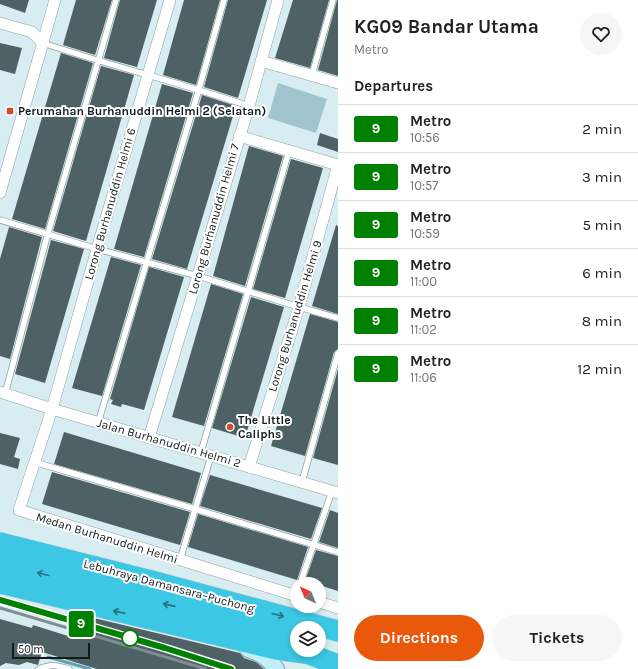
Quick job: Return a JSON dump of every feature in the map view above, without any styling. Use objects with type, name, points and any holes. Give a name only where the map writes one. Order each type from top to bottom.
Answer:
[{"type":"highway","name":"Lebuhraya Damansara–Puchong","points":[[2,546],[159,583],[338,631]]},
{"type":"highway","name":"Lebuhraya Damansara–Puchong","points":[[2,546],[219,617],[290,642]]},
{"type":"highway","points":[[0,583],[276,648],[290,647]]},
{"type":"highway","name":"Lebuhraya Damansara–Puchong","points":[[326,649],[338,650]]},
{"type":"highway","points":[[322,657],[338,665]]},
{"type":"main road","points":[[184,627],[262,654],[273,663],[276,669]]},
{"type":"street","points":[[0,193],[55,0]]},
{"type":"street","name":"Lorong Burhanuddin Helmi 6","points":[[52,409],[170,0]]},
{"type":"street","name":"Lorong Burhanuddin Helmi 7","points":[[149,438],[249,106],[278,0]]},
{"type":"street","points":[[0,23],[32,32],[43,43]]},
{"type":"street","points":[[261,61],[338,83]]},
{"type":"street","points":[[239,136],[338,165]]},
{"type":"street","name":"Lorong Burhanuddin Helmi 9","points":[[249,467],[299,307],[338,165]]},
{"type":"street","name":"Jalan Burhanuddin Helmi 2","points":[[2,393],[98,423],[335,492]]},
{"type":"street","name":"Medan Burhanuddin Helmi","points":[[52,409],[19,510],[290,593]]},
{"type":"street","points":[[326,604],[338,608]]},
{"type":"lane","points":[[2,393],[116,0]]},
{"type":"lane","points":[[98,423],[148,262],[224,0]]},
{"type":"lane","points":[[312,75],[333,0]]},
{"type":"lane","points":[[43,43],[147,76],[199,89],[249,106]]},
{"type":"lane","points":[[180,560],[195,509],[206,454],[247,292],[288,151]]},
{"type":"lane","points":[[0,220],[48,233],[97,249],[198,276],[247,292],[338,318]]},
{"type":"lane","points":[[302,482],[338,353]]},
{"type":"lane","points":[[34,462],[338,552]]},
{"type":"lane","points":[[302,577],[313,545],[335,492]]},
{"type":"lane","points":[[38,669],[48,665],[69,669]]},
{"type":"shaded area","points":[[278,83],[327,99],[316,133],[268,118]]},
{"type":"building","points":[[0,0],[29,0],[25,13],[0,4]]},
{"type":"building","points":[[76,0],[112,0],[95,55],[63,45]]},
{"type":"building","points":[[120,0],[157,0],[137,67],[104,58]]},
{"type":"building","points":[[184,0],[220,0],[196,85],[163,75]]},
{"type":"building","points":[[228,0],[267,0],[238,98],[204,87]]},
{"type":"building","points":[[293,0],[329,0],[310,68],[275,58]]},
{"type":"building","points":[[338,0],[338,76],[318,70]]},
{"type":"building","points":[[0,43],[22,48],[15,74],[0,70]]},
{"type":"building","points":[[61,53],[93,63],[45,229],[12,219]]},
{"type":"building","points":[[101,66],[134,75],[86,241],[53,231]]},
{"type":"building","points":[[162,84],[193,93],[144,257],[114,249]]},
{"type":"building","points":[[202,95],[236,106],[187,269],[152,259]]},
{"type":"building","points":[[320,133],[338,139],[338,152],[317,145]]},
{"type":"building","points":[[249,146],[283,156],[245,286],[213,276]]},
{"type":"building","points":[[291,159],[323,168],[285,298],[253,289]]},
{"type":"building","points":[[336,225],[338,226],[338,314],[312,306]]},
{"type":"building","points":[[9,227],[42,237],[10,359],[0,356],[0,259]]},
{"type":"building","points":[[51,240],[84,249],[45,383],[15,374]]},
{"type":"building","points":[[111,257],[141,265],[102,396],[72,388]]},
{"type":"building","points":[[149,267],[184,277],[144,410],[122,404],[121,407],[111,404],[113,400],[110,399]]},
{"type":"building","points":[[211,284],[243,294],[204,426],[172,417]]},
{"type":"building","points":[[251,297],[284,307],[245,438],[212,428]]},
{"type":"building","points":[[310,314],[338,322],[338,349],[334,352],[305,456],[271,446]]},
{"type":"building","points":[[338,369],[338,465],[313,458]]},
{"type":"building","points":[[64,432],[201,473],[192,504],[54,464]]},
{"type":"building","points":[[0,433],[20,438],[14,457],[20,459],[18,469],[0,464]]},
{"type":"building","points":[[52,472],[190,512],[180,545],[42,504]]},
{"type":"building","points":[[210,475],[322,508],[311,539],[200,506]]},
{"type":"building","points":[[330,510],[338,513],[338,548],[319,542]]},
{"type":"building","points":[[198,514],[308,547],[298,577],[290,578],[188,547]]},
{"type":"building","points":[[316,550],[338,556],[338,591],[326,587],[326,577],[306,577]]},
{"type":"building","points":[[73,613],[240,653],[244,658],[256,662],[264,669],[97,669],[42,652],[38,665],[27,662],[19,665],[6,663],[0,666],[0,619],[32,628],[33,625],[68,636],[70,620]]},
{"type":"waterway","points":[[48,657],[90,669]]},
{"type":"railway","points":[[0,600],[165,648],[231,669]]},
{"type":"railway","points":[[0,608],[206,669]]},
{"type":"metro line","name":"9","points":[[0,600],[165,648],[231,669]]},
{"type":"place","name":"Perumahan Burhanuddin Helmi 2 (Selatan)","points":[[10,111]]},
{"type":"place","name":"The Little Caliphs","points":[[230,427]]}]
